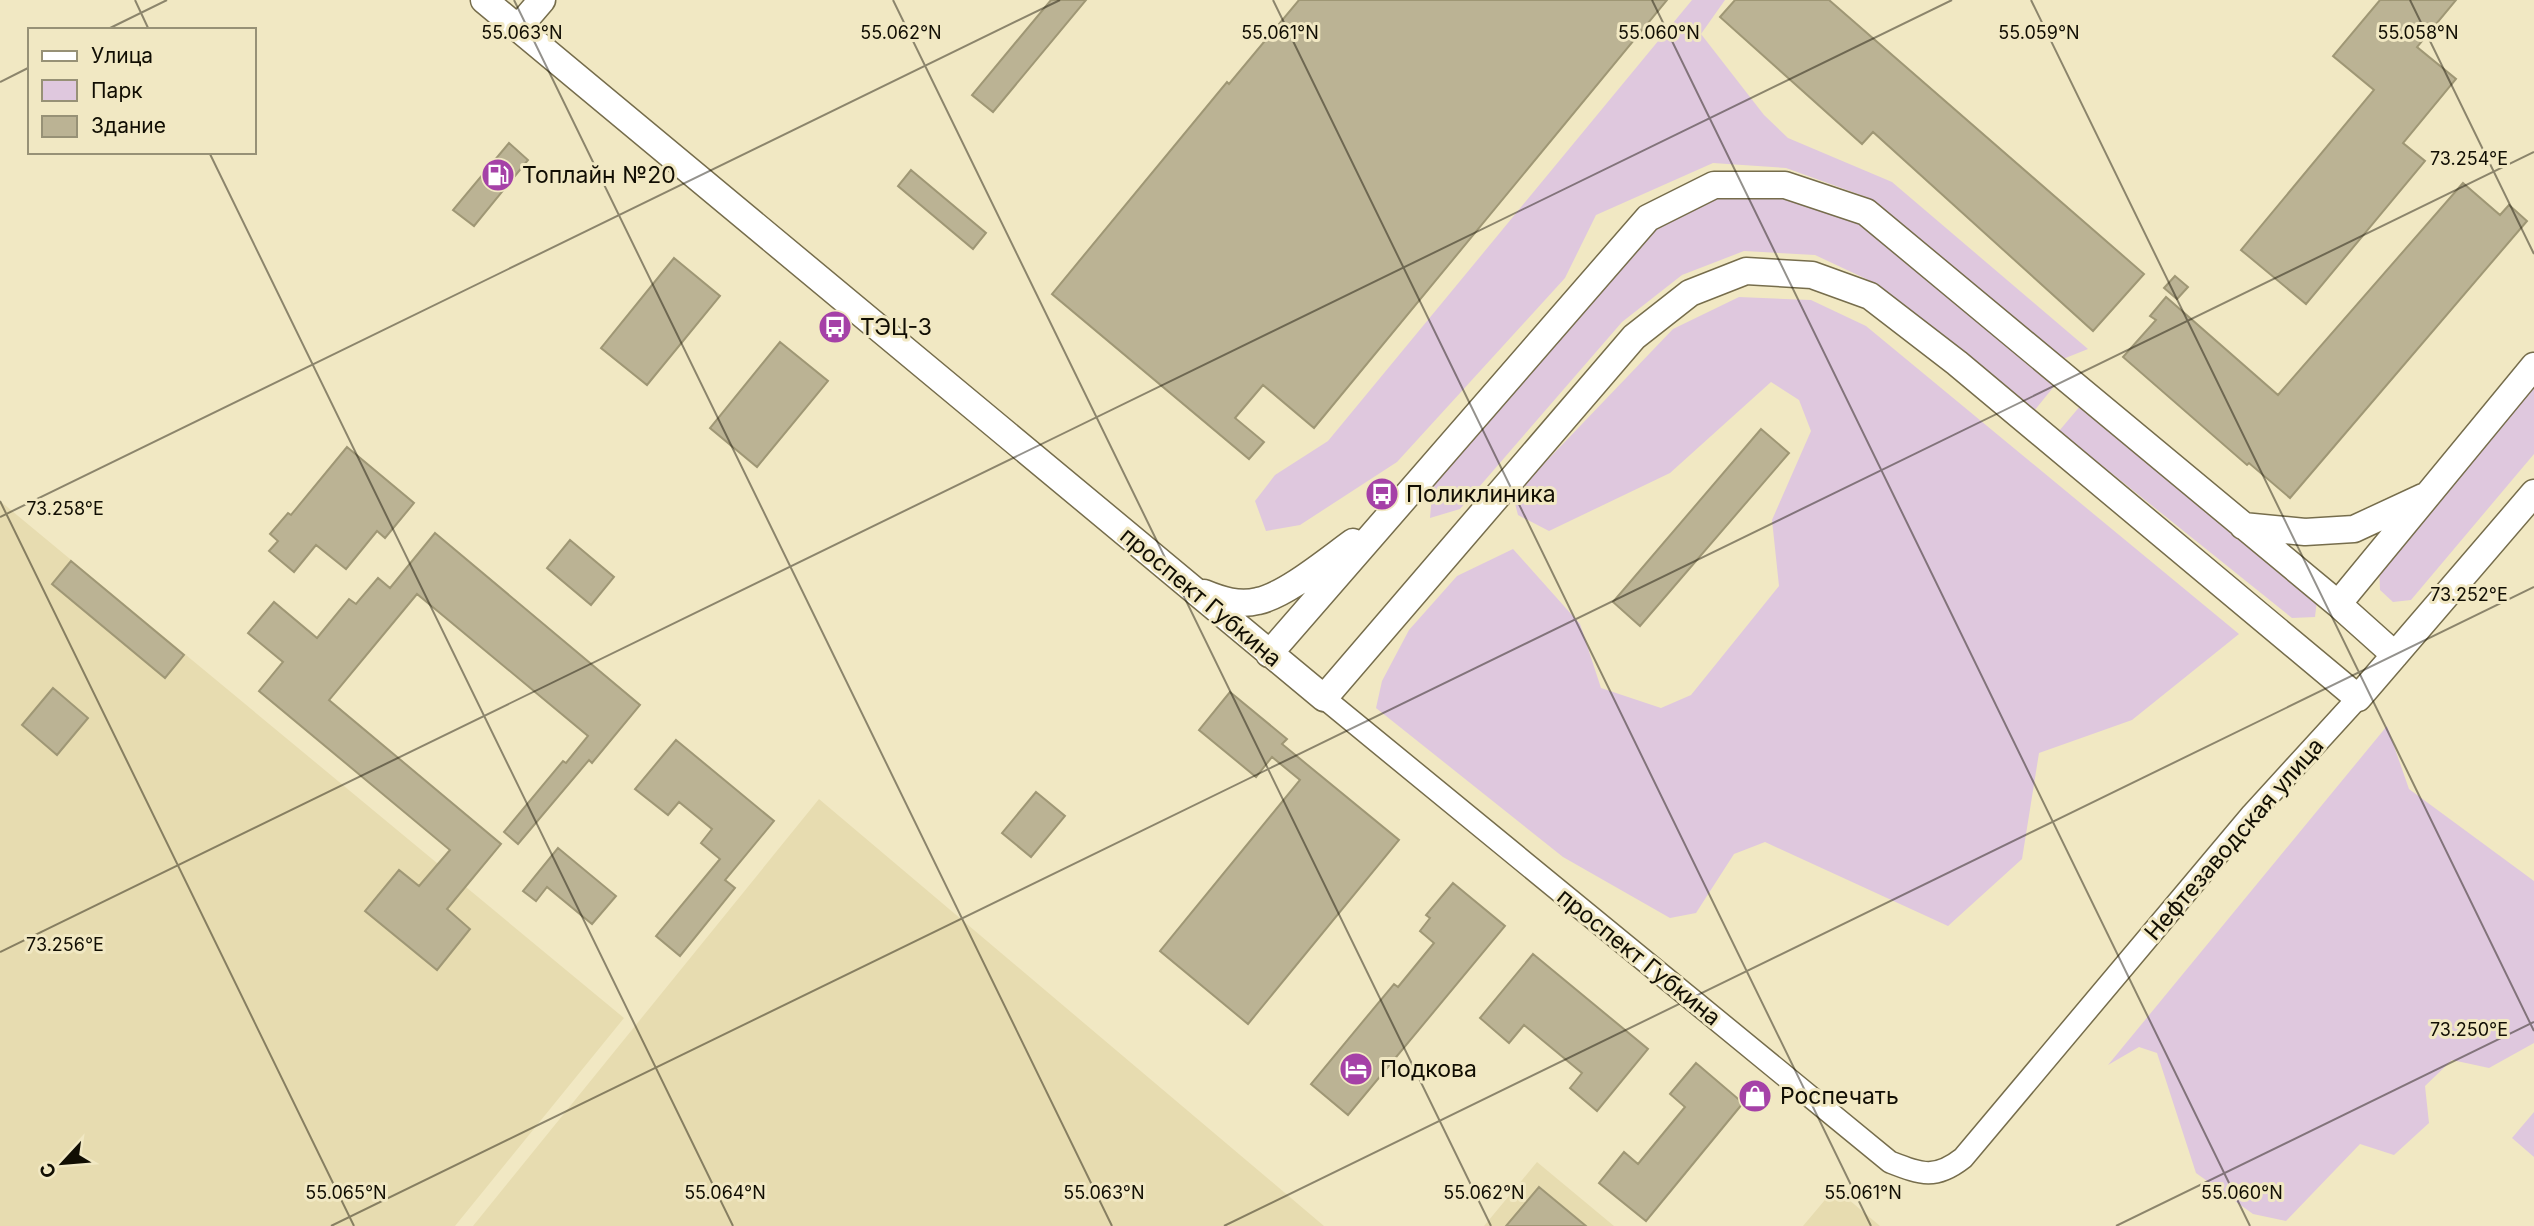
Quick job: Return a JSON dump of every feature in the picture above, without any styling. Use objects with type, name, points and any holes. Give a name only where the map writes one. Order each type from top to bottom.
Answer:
[{"type":"main road","name":"проспект Губкина","points":[[484,0],[1324,698]]},
{"type":"main road","points":[[518,28],[542,0]]},
{"type":"main road","points":[[1269,654],[1648,218],[1714,185],[1785,185],[1866,212],[2338,604],[2395,655]]},
{"type":"main road","points":[[1324,698],[1634,337],[1690,293],[1746,271],[1812,275],[1870,296],[1957,363],[2358,698]]},
{"type":"main road","points":[[2338,604],[2534,366]]},
{"type":"main road","name":"Нефтезаводская улица","points":[[2358,698],[2534,493]]},
{"type":"main road","points":[[2243,526],[2305,532],[2354,528],[2428,494]]},
{"type":"main road","points":[[1184,582],[1222,601],[1257,602],[1289,586],[1388,517]]},
{"type":"street","name":"проспект Губкина","points":[[1324,698],[1890,1162],[1929,1175]]},
{"type":"street","name":"Нефтезаводская улица","points":[[1929,1175],[1949,1170],[1963,1158],[2252,814],[2358,698]]},
{"type":"shaded area","points":[[0,501],[624,1018],[455,1226],[0,1226]]},
{"type":"shaded area","points":[[819,799],[1324,1226],[473,1226]]},
{"type":"shaded area","points":[[1537,1162],[1614,1226],[1484,1226]]},
{"type":"shaded area","points":[[1835,1188],[1880,1226],[1803,1226]]},
{"type":"green space","points":[[1692,0],[1725,0],[1701,34],[1764,115],[1788,138],[1892,182],[2088,349],[2063,359],[1869,198],[1786,168],[1713,163],[1596,215],[1565,278],[1397,462],[1300,525],[1266,531],[1255,501],[1275,475],[1328,441]]},
{"type":"green space","points":[[1720,194],[1785,196],[1859,221],[2056,384],[2034,411],[1877,284],[1815,255],[1744,251],[1682,275],[1622,322],[1460,509],[1430,518],[1433,482],[1655,228]]},
{"type":"green space","points":[[1739,297],[1811,300],[1866,326],[2239,634],[2132,720],[2039,753],[2022,859],[1948,926],[1765,842],[1734,854],[1696,913],[1670,918],[1563,857],[1376,708],[1382,681],[1409,630],[1457,576],[1513,549],[1580,624],[1601,688],[1661,708],[1691,695],[1779,586],[1772,520],[1811,431],[1799,400],[1771,382],[1670,473],[1549,531],[1518,515],[1513,496],[1673,329]]},
{"type":"green space","points":[[2534,384],[2534,454],[2411,600],[2393,602],[2380,590],[2379,568]]},
{"type":"green space","points":[[2081,405],[2317,600],[2315,617],[2292,618],[2059,431]]},
{"type":"green space","points":[[2387,726],[2409,789],[2534,881],[2534,1043],[2489,1068],[2452,1060],[2425,1086],[2429,1123],[2394,1155],[2360,1144],[2286,1221],[2253,1214],[2196,1173],[2157,1053],[2139,1047],[2108,1065]]},
{"type":"green space","points":[[2534,1112],[2534,1157],[2512,1138]]},
{"type":"building","points":[[1051,0],[1086,0],[993,112],[972,95]]},
{"type":"building","points":[[1299,0],[1667,0],[1314,428],[1263,385],[1235,418],[1264,442],[1249,459],[1052,294],[1227,82],[1229,84]]},
{"type":"building","points":[[1735,0],[1829,0],[2144,274],[2093,331],[1873,132],[1862,144],[1720,17]]},
{"type":"building","points":[[2380,0],[2456,0],[2417,47],[2456,79],[2403,143],[2425,161],[2306,304],[2241,250],[2374,90],[2333,56]]},
{"type":"building","points":[[509,143],[528,160],[474,226],[453,210]]},
{"type":"building","points":[[911,170],[986,233],[973,249],[898,186]]},
{"type":"building","points":[[2463,183],[2500,215],[2509,205],[2527,221],[2290,498],[2249,463],[2247,465],[2123,357],[2156,320],[2150,316],[2166,297],[2278,395]]},
{"type":"building","points":[[674,258],[720,296],[647,385],[601,348]]},
{"type":"building","points":[[2175,276],[2188,287],[2177,299],[2164,288]]},
{"type":"building","points":[[780,342],[828,381],[757,467],[710,428]]},
{"type":"building","points":[[1761,429],[1789,453],[1640,626],[1613,602]]},
{"type":"building","points":[[347,447],[414,503],[385,538],[377,531],[346,569],[316,545],[294,572],[269,551],[278,541],[270,534],[288,513],[291,515]]},
{"type":"building","points":[[435,533],[640,705],[592,763],[589,760],[518,844],[504,832],[563,761],[566,763],[588,736],[417,594],[329,700],[501,844],[447,909],[470,929],[437,970],[365,911],[399,870],[419,886],[450,850],[259,691],[283,662],[248,633],[274,602],[317,638],[349,599],[356,604],[378,578],[390,588]]},
{"type":"building","points":[[570,540],[614,577],[591,605],[547,568]]},
{"type":"building","points":[[71,561],[184,655],[165,678],[52,584]]},
{"type":"building","points":[[53,688],[88,718],[57,755],[22,725]]},
{"type":"building","points":[[1230,692],[1287,739],[1282,744],[1399,840],[1248,1024],[1160,951],[1300,780],[1272,757],[1256,777],[1199,730]]},
{"type":"building","points":[[676,740],[774,821],[725,880],[735,888],[680,956],[656,936],[720,859],[701,843],[712,829],[679,802],[668,815],[635,789]]},
{"type":"building","points":[[1036,792],[1065,816],[1031,857],[1002,833]]},
{"type":"building","points":[[558,848],[616,896],[592,924],[547,887],[536,901],[523,891]]},
{"type":"building","points":[[1453,883],[1505,926],[1348,1115],[1311,1084],[1394,984],[1398,987],[1434,943],[1420,931],[1430,918],[1426,915]]},
{"type":"building","points":[[1533,954],[1648,1049],[1597,1111],[1570,1088],[1582,1073],[1524,1025],[1509,1043],[1480,1018]]},
{"type":"building","points":[[1696,1063],[1743,1103],[1646,1221],[1599,1183],[1624,1152],[1638,1164],[1685,1107],[1670,1094]]},
{"type":"building","points":[[1539,1187],[1586,1226],[1506,1226]]},
{"type":"place","name":"Топлайн №20","points":[[498,175]]},
{"type":"place","name":"ТЭЦ-3","points":[[835,327]]},
{"type":"place","name":"Поликлиника","points":[[1382,494]]},
{"type":"place","name":"Подкова","points":[[1356,1069]]},
{"type":"place","name":"Роспечать","points":[[1755,1096]]}]
